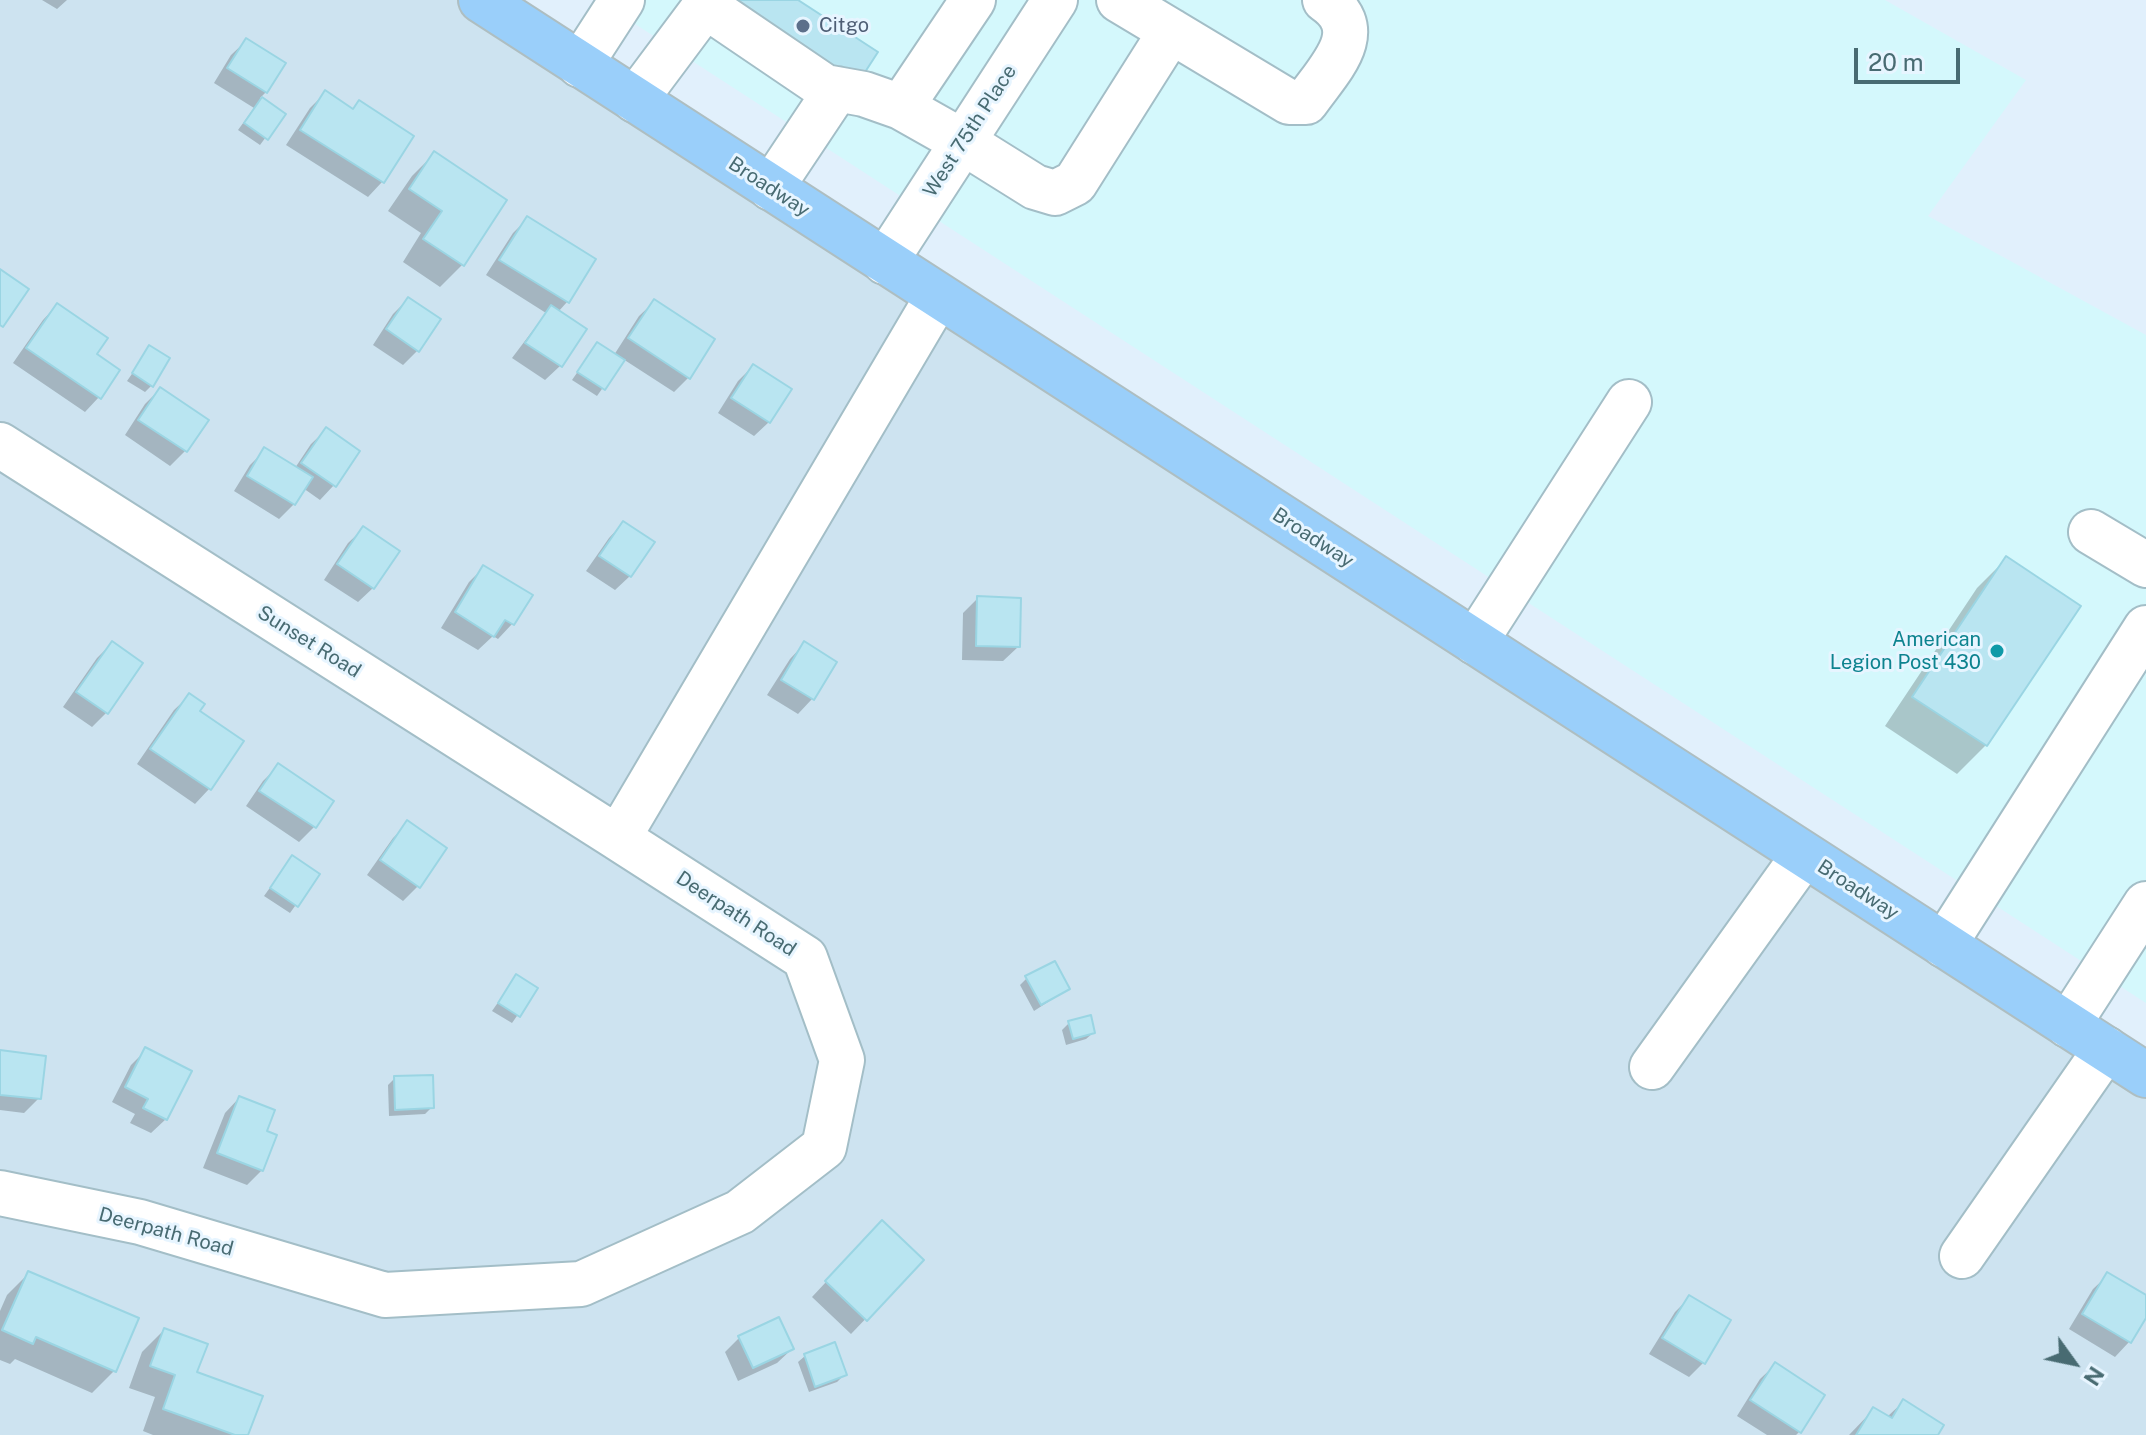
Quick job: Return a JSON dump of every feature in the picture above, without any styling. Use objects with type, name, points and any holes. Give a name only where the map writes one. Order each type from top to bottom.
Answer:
[{"type":"main road","name":"Broadway","points":[[490,3],[580,65],[2146,1075]]},
{"type":"street","points":[[580,65],[622,0]]},
{"type":"street","name":"West 75th Place","points":[[885,262],[1055,0]]},
{"type":"street","points":[[1119,0],[1289,102],[1306,102],[1342,50],[1348,26],[1340,10],[1325,0]]},
{"type":"street","points":[[901,107],[972,2],[1027,43]]},
{"type":"street","points":[[635,100],[703,9],[710,9],[825,87],[864,94],[901,107],[1035,187],[1055,193],[1075,183],[1171,31]]},
{"type":"street","points":[[771,188],[837,89]]},
{"type":"street","points":[[618,838],[938,296]]},
{"type":"street","points":[[1475,642],[1629,402]]},
{"type":"street","name":"Sunset Road","points":[[0,445],[618,838]]},
{"type":"street","points":[[2091,532],[2146,565]]},
{"type":"street","points":[[1944,945],[2146,628]]},
{"type":"street","name":"Deerpath Road","points":[[0,1193],[140,1222],[385,1295],[581,1284],[740,1212],[824,1147],[842,1060],[805,958],[618,838]]},
{"type":"street","points":[[1652,1067],[1804,855]]},
{"type":"street","points":[[2068,1025],[2146,904]]},
{"type":"street","points":[[1962,1256],[2106,1049]]},
{"type":"shaded area","points":[[0,0],[479,0],[2146,1076],[2146,1435],[0,1435]]},
{"type":"shaded area","points":[[598,0],[1885,0],[2026,80],[1928,216],[2146,335],[2146,1003]]},
{"type":"building","name":"Citgo","points":[[728,0],[798,0],[878,52],[858,83]]},
{"type":"building","points":[[246,38],[286,63],[267,93],[227,68]]},
{"type":"building","points":[[325,90],[353,109],[359,100],[414,136],[384,183],[300,130]]},
{"type":"building","points":[[262,97],[286,114],[268,140],[244,123]]},
{"type":"building","points":[[434,151],[507,200],[464,266],[423,239],[442,211],[409,189]]},
{"type":"building","points":[[527,216],[596,259],[569,303],[499,260]]},
{"type":"building","points":[[0,269],[29,289],[3,327],[0,325]]},
{"type":"building","points":[[408,297],[441,319],[419,352],[386,329]]},
{"type":"building","points":[[654,299],[715,339],[690,379],[628,338]]},
{"type":"building","points":[[57,303],[108,338],[97,354],[120,370],[101,399],[26,348]]},
{"type":"building","points":[[551,305],[587,329],[562,367],[525,343]]},
{"type":"building","points":[[597,342],[625,360],[605,390],[577,372]]},
{"type":"building","points":[[149,345],[170,358],[153,387],[132,373]]},
{"type":"building","points":[[753,364],[792,389],[770,423],[731,398]]},
{"type":"building","points":[[160,387],[209,420],[187,452],[138,420]]},
{"type":"building","points":[[326,427],[360,451],[336,487],[301,463]]},
{"type":"building","points":[[264,447],[313,477],[295,505],[247,476]]},
{"type":"building","points":[[623,521],[655,542],[631,577],[599,556]]},
{"type":"building","points":[[363,526],[400,551],[374,589],[337,564]]},
{"type":"building","name":"American Legion Post 430","points":[[2006,556],[2081,606],[1987,746],[1912,697]]},
{"type":"building","points":[[483,565],[533,595],[514,625],[505,620],[494,637],[455,612]]},
{"type":"building","points":[[977,596],[1021,598],[1020,647],[976,646]]},
{"type":"building","points":[[112,641],[143,663],[108,714],[76,692]]},
{"type":"building","points":[[804,641],[837,662],[814,700],[781,680]]},
{"type":"building","points":[[189,693],[205,704],[200,711],[244,741],[211,790],[150,749]]},
{"type":"building","points":[[278,763],[334,801],[316,828],[259,791]]},
{"type":"building","points":[[407,820],[447,848],[420,888],[380,860]]},
{"type":"building","points":[[292,855],[320,874],[298,907],[270,888]]},
{"type":"building","points":[[1055,961],[1070,989],[1041,1005],[1025,976]]},
{"type":"building","points":[[516,974],[538,988],[520,1017],[498,1003]]},
{"type":"building","points":[[1091,1015],[1095,1033],[1073,1039],[1068,1021]]},
{"type":"building","points":[[145,1047],[192,1071],[167,1120],[143,1108],[148,1099],[125,1087]]},
{"type":"building","points":[[0,1050],[46,1056],[41,1099],[0,1095]]},
{"type":"building","points":[[433,1075],[434,1108],[395,1110],[394,1076]]},
{"type":"building","points":[[239,1096],[275,1110],[267,1131],[277,1135],[263,1171],[217,1153]]},
{"type":"building","points":[[882,1220],[924,1260],[867,1321],[825,1281]]},
{"type":"building","points":[[28,1271],[139,1318],[116,1372],[36,1337],[33,1344],[2,1330]]},
{"type":"building","points":[[2107,1272],[2146,1295],[2146,1318],[2131,1343],[2082,1314]]},
{"type":"building","points":[[1689,1295],[1731,1320],[1705,1364],[1662,1338]]},
{"type":"building","points":[[779,1317],[794,1349],[753,1368],[738,1336]]},
{"type":"building","points":[[164,1328],[208,1344],[197,1372],[263,1396],[248,1435],[235,1435],[163,1409],[175,1375],[150,1366]]},
{"type":"building","points":[[835,1342],[847,1375],[815,1387],[804,1354]]},
{"type":"building","points":[[1775,1362],[1825,1395],[1801,1433],[1750,1400]]},
{"type":"building","points":[[1903,1399],[1944,1425],[1938,1435],[1856,1435],[1873,1407],[1892,1418]]},
{"type":"place","name":"Citgo","points":[[803,26]]},
{"type":"place","name":"American Legion Post 430","points":[[1997,651]]}]
